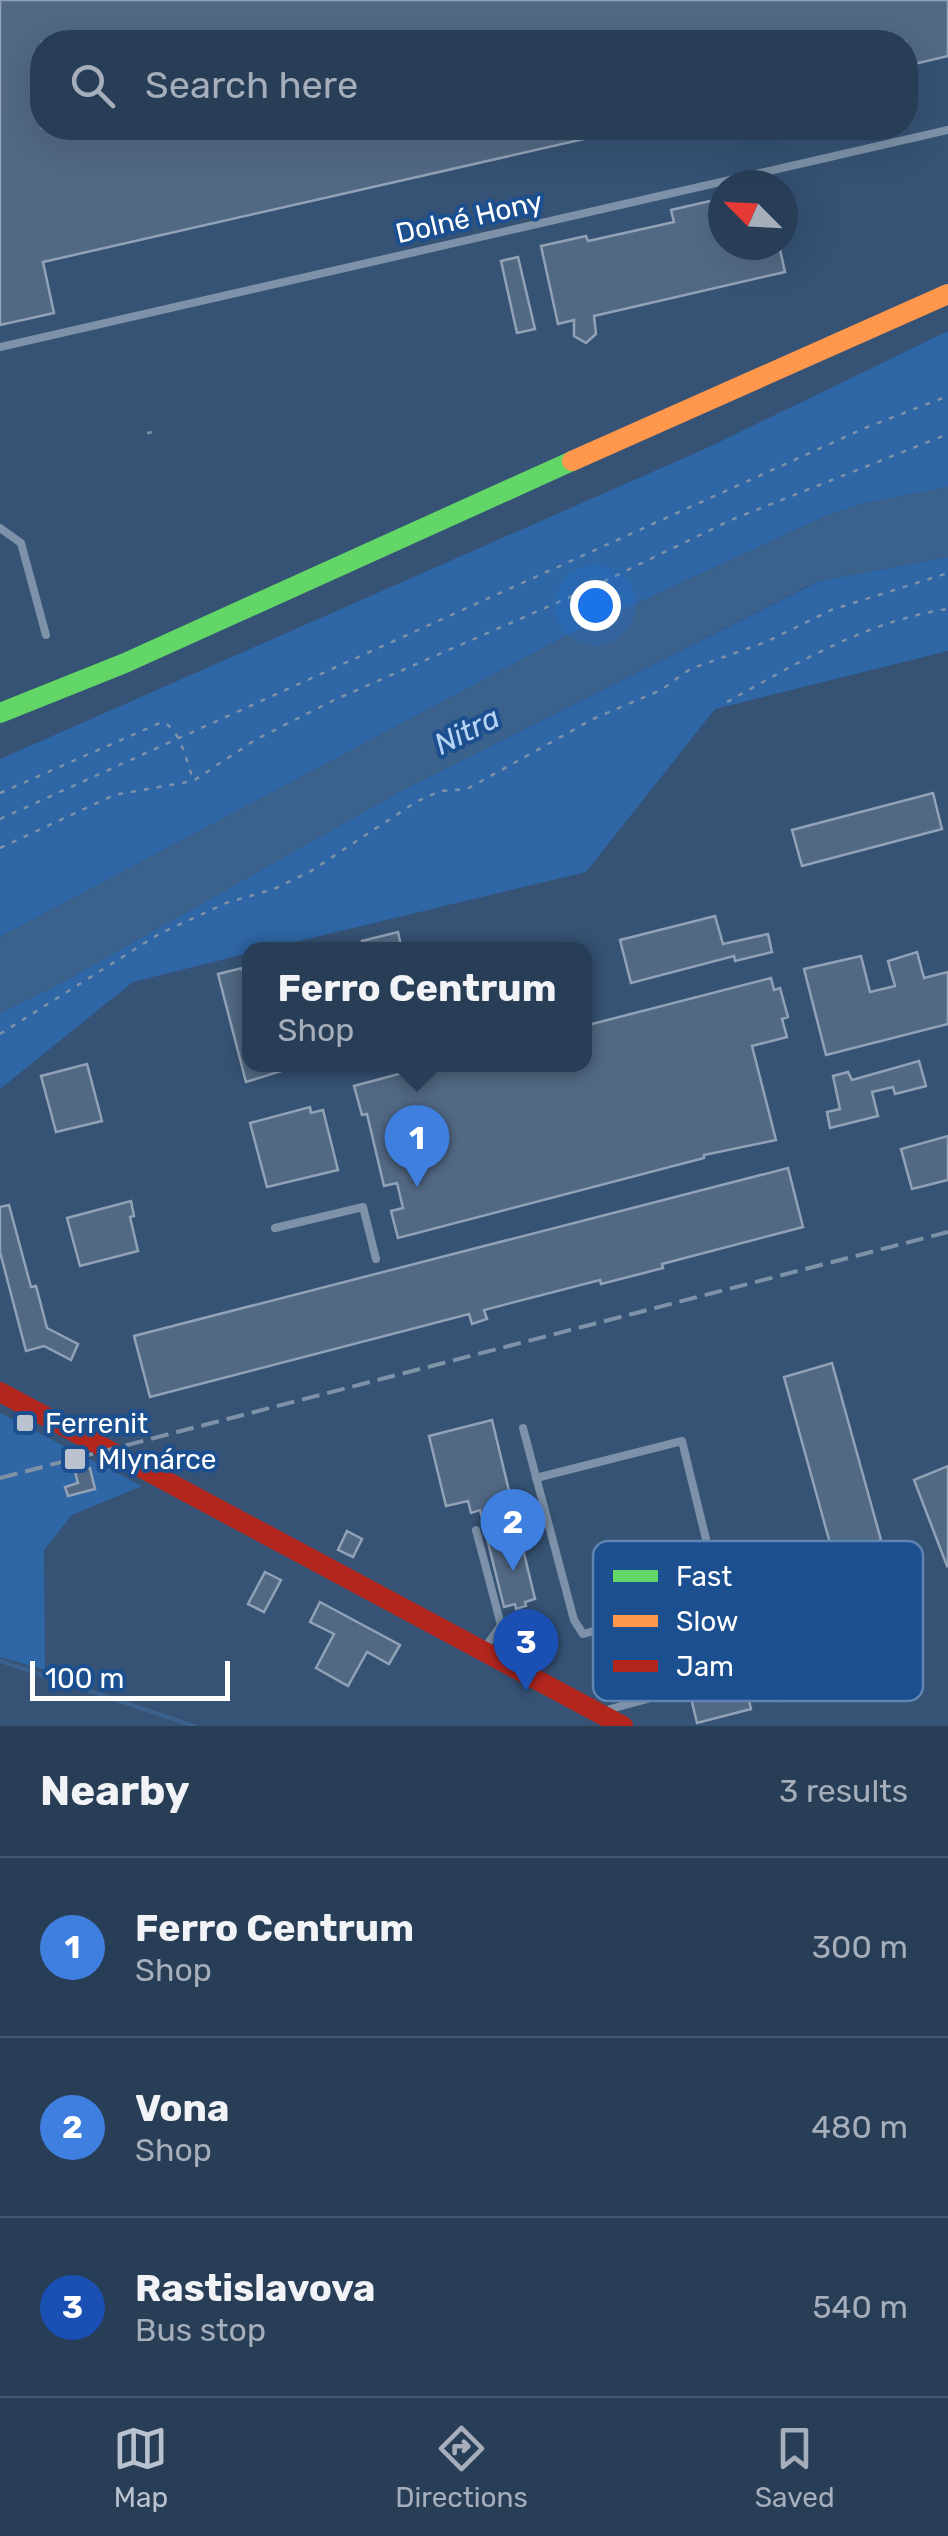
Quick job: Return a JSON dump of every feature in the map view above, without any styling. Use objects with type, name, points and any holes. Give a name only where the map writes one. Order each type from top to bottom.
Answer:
[{"type":"street","points":[[0,713],[126,664],[381,545],[948,294]]},
{"type":"street","points":[[0,1392],[607,1720]]},
{"type":"lane","name":"Dolné Hony","points":[[918,137],[948,130]]},
{"type":"lane","name":"Dolné Hony","points":[[0,347],[904,140]]},
{"type":"lane","points":[[0,528],[21,543],[46,635]]},
{"type":"lane","points":[[275,1228],[363,1207],[376,1259]]},
{"type":"lane","points":[[523,1428],[574,1620],[583,1634],[593,1631]]},
{"type":"lane","points":[[536,1478],[682,1442],[706,1541]]},
{"type":"lane","points":[[476,1530],[502,1625],[483,1650]]},
{"type":"lane","points":[[607,1720],[662,1701]]},
{"type":"path","points":[[0,818],[865,428],[948,396]]},
{"type":"path","points":[[0,848],[114,796],[193,780],[255,740],[334,700],[584,591],[731,520],[948,434]]},
{"type":"path","points":[[0,1034],[159,934],[226,903],[274,888],[310,870],[416,802],[440,791],[467,789],[594,719],[661,690],[690,669],[766,642],[831,610],[948,574]]},
{"type":"path","points":[[727,702],[828,646],[920,614],[948,609]]},
{"type":"path","points":[[0,794],[154,724],[169,724],[193,780]]},
{"type":"shaded area","points":[[948,331],[948,487],[828,515],[566,636],[0,937],[0,759],[709,447]]},
{"type":"shaded area","points":[[948,557],[948,651],[715,709],[586,872],[295,942],[242,942],[242,955],[133,982],[0,1089],[0,1013],[54,987],[401,791],[819,581]]},
{"type":"shaded area","points":[[0,1413],[142,1486],[72,1515],[44,1550],[45,1670],[0,1657]]},
{"type":"water","name":"Nitra","points":[[948,487],[948,557],[818,581],[401,791],[54,987],[0,1013],[0,937],[566,636],[828,515]]},
{"type":"building","points":[[0,0],[948,0],[948,56],[918,63],[918,30],[30,30],[30,140],[580,140],[43,262],[54,313],[0,325]]},
{"type":"building","points":[[708,201],[708,260],[782,260],[785,272],[594,316],[596,334],[586,343],[574,336],[574,320],[558,324],[541,246],[586,236],[588,241],[674,222],[671,210]]},
{"type":"building","points":[[518,257],[535,329],[517,333],[501,261]]},
{"type":"building","points":[[933,793],[942,829],[802,866],[792,830]]},
{"type":"building","points":[[715,916],[723,944],[768,934],[772,952],[735,961],[734,956],[631,983],[620,940]]},
{"type":"building","points":[[398,932],[400,942],[362,942]]},
{"type":"building","points":[[917,952],[924,978],[948,972],[948,1024],[826,1055],[804,969],[861,956],[870,992],[895,986],[888,961]]},
{"type":"building","points":[[242,968],[242,1067],[218,974]]},
{"type":"building","points":[[771,978],[774,990],[780,988],[788,1017],[782,1019],[787,1037],[752,1046],[776,1140],[704,1155],[398,1238],[391,1211],[403,1208],[397,1183],[384,1186],[367,1114],[362,1115],[354,1086],[406,1072],[592,1072],[592,1024]]},
{"type":"building","points":[[919,1061],[926,1086],[895,1094],[893,1087],[872,1092],[878,1116],[830,1128],[827,1112],[840,1109],[833,1076],[848,1072],[852,1080]]},
{"type":"building","points":[[87,1064],[102,1121],[56,1132],[41,1076]]},
{"type":"building","points":[[243,1072],[278,1072],[246,1082]]},
{"type":"building","points":[[310,1107],[311,1113],[323,1110],[338,1170],[267,1187],[250,1123]]},
{"type":"building","points":[[948,1136],[948,1180],[912,1189],[901,1149]]},
{"type":"building","points":[[788,1168],[803,1227],[662,1264],[663,1268],[640,1274],[601,1284],[600,1280],[484,1310],[487,1319],[472,1324],[469,1314],[150,1397],[134,1336]]},
{"type":"building","points":[[131,1201],[134,1216],[130,1217],[138,1251],[80,1266],[67,1218]]},
{"type":"building","points":[[9,1205],[31,1287],[36,1286],[47,1328],[78,1344],[71,1360],[44,1346],[26,1351],[0,1252],[0,1207]]},
{"type":"building","points":[[832,1363],[881,1540],[829,1541],[784,1377]]},
{"type":"building","points":[[492,1420],[535,1599],[516,1609],[515,1604],[504,1607],[480,1510],[471,1513],[468,1501],[446,1506],[429,1436]]},
{"type":"building","points":[[948,1466],[948,1565],[947,1566],[914,1480]]},
{"type":"building","points":[[90,1468],[95,1489],[68,1496],[65,1487],[78,1483],[75,1472]]},
{"type":"building","points":[[347,1531],[362,1539],[353,1557],[338,1550]]},
{"type":"building","points":[[265,1572],[281,1580],[264,1612],[248,1604]]},
{"type":"building","points":[[320,1602],[400,1645],[389,1664],[367,1652],[348,1686],[316,1668],[334,1634],[310,1622]]},
{"type":"building","points":[[692,1701],[749,1701],[751,1709],[697,1723]]},
{"type":"waterway","points":[[0,1661],[194,1726]]},
{"type":"railway","points":[[0,1478],[948,1232]]},
{"type":"traffic: fast","points":[[0,713],[125,663],[572,461]]},
{"type":"traffic: slow","points":[[572,461],[948,294]]},
{"type":"traffic: jam","points":[[0,1392],[623,1726]]},
{"type":"place","name":"Ferro Centrum","points":[[417,1187]]},
{"type":"place","name":"Ferrenit","points":[[25,1423]]},
{"type":"place","name":"Mlynárce","points":[[75,1459]]},
{"type":"place","name":"Vona","points":[[513,1571]]},
{"type":"place","name":"Rastislavova","points":[[526,1691]]}]
